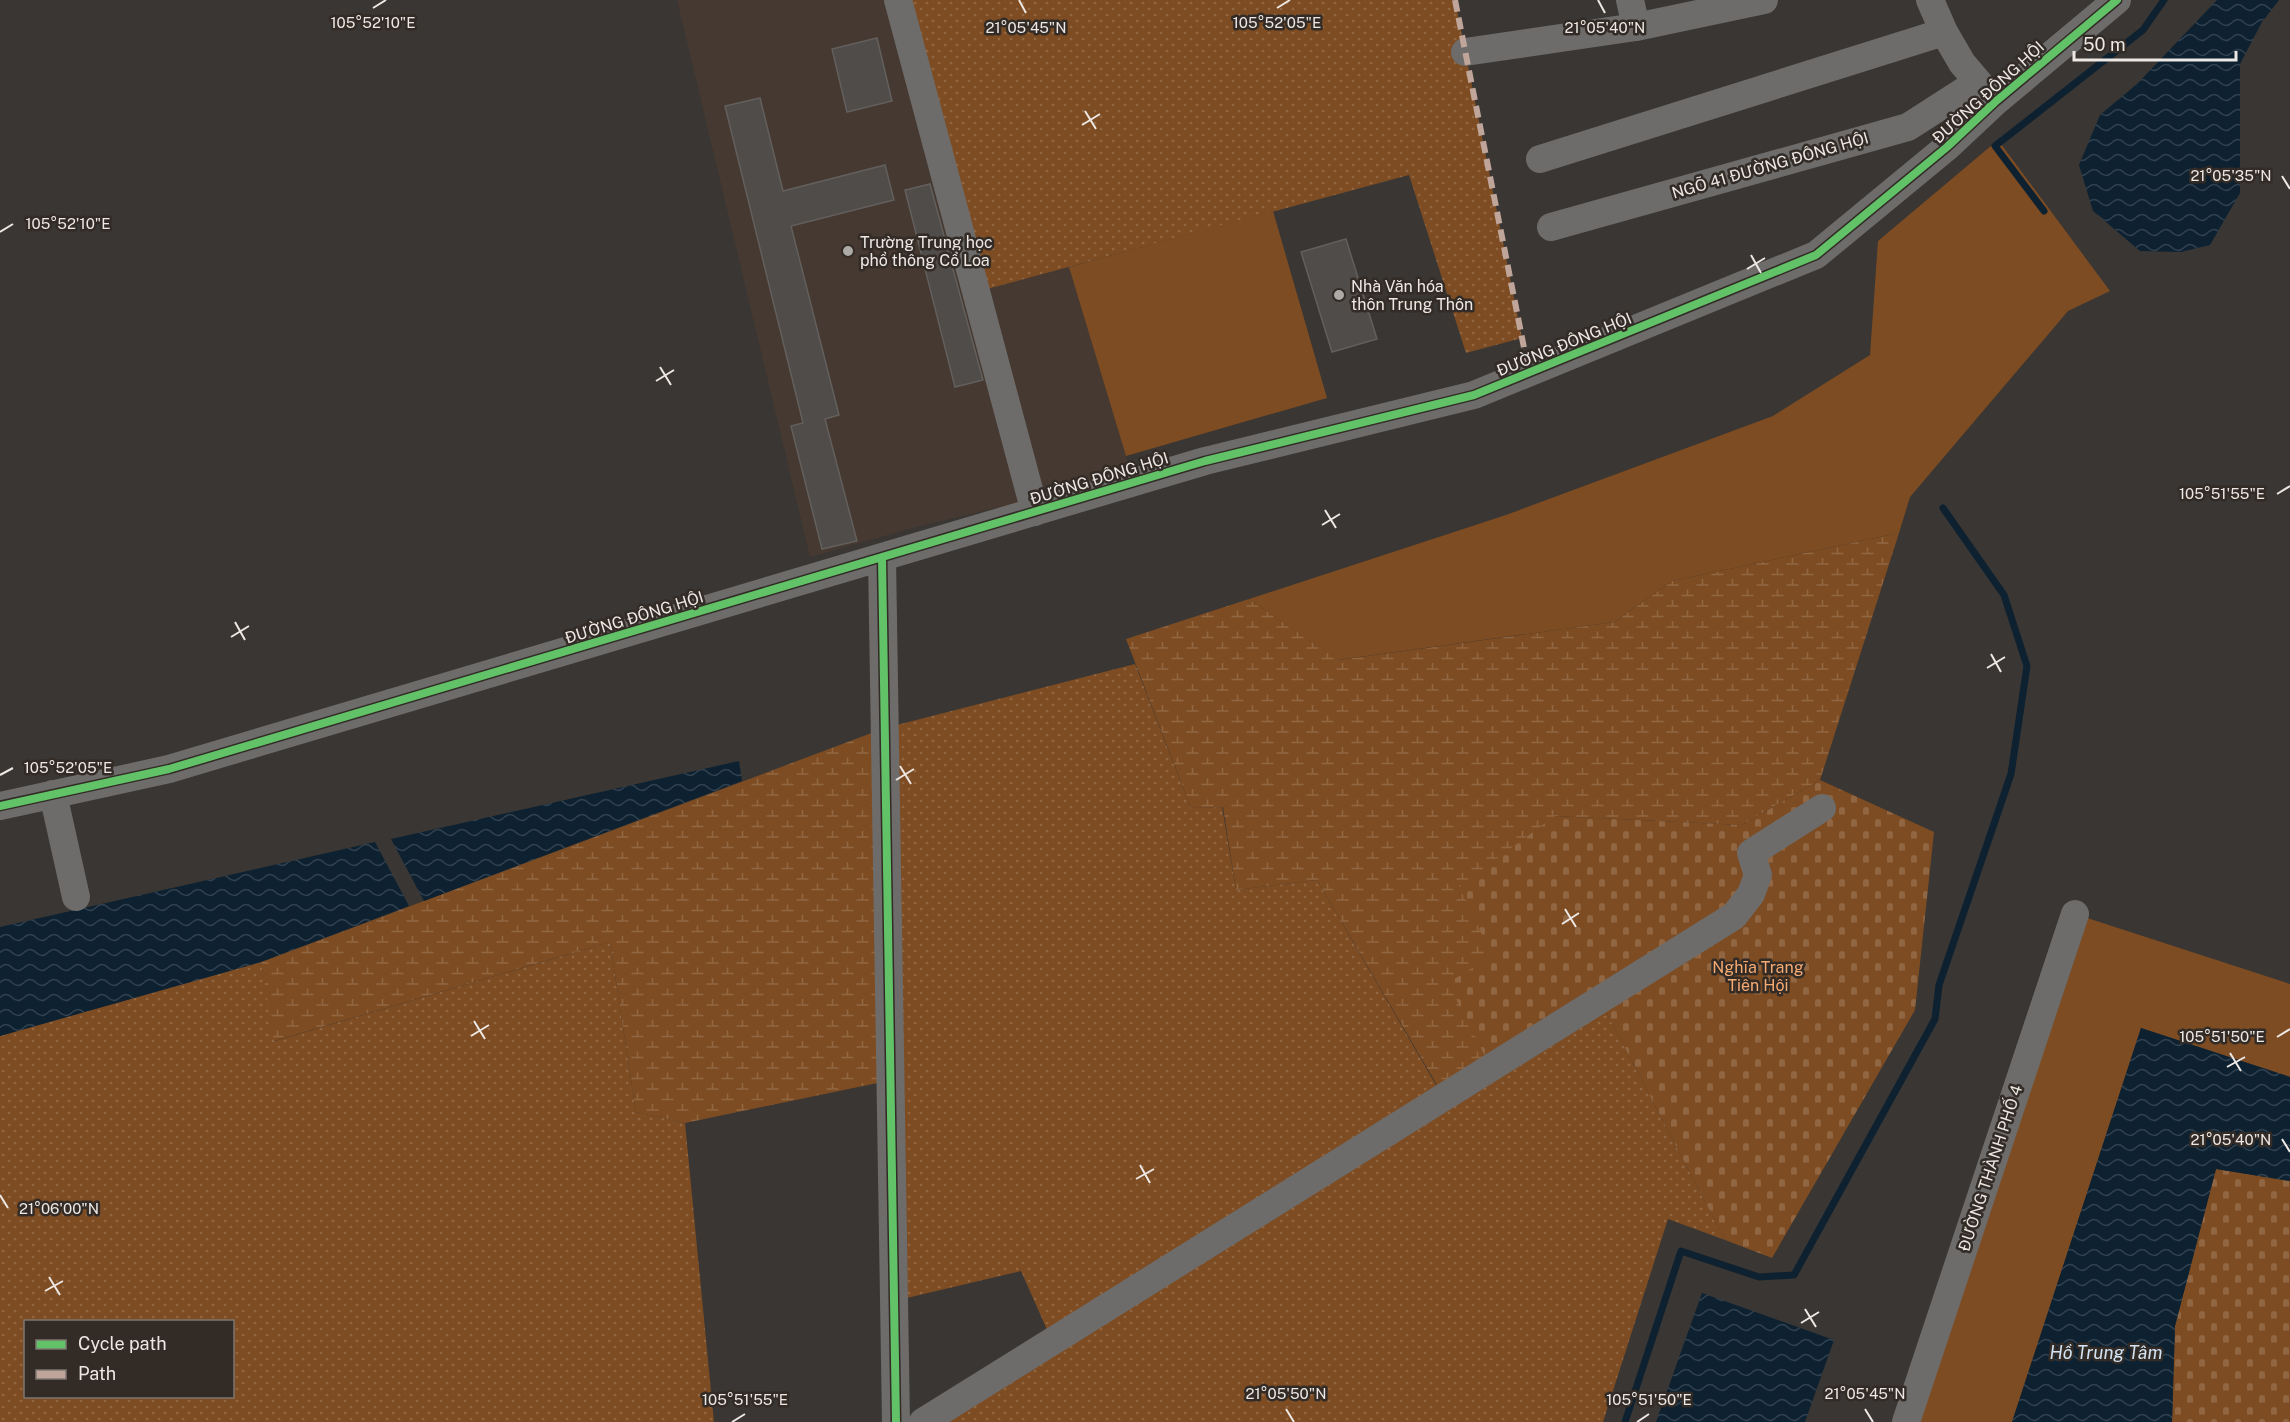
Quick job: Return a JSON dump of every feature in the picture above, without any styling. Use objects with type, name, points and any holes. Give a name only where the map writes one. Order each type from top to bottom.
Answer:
[{"type":"street","points":[[898,0],[1035,512]]},
{"type":"street","points":[[1630,0],[1636,27]]},
{"type":"street","points":[[1465,52],[1636,27],[1764,0]]},
{"type":"street","points":[[1929,0],[1962,63],[1986,92]]},
{"type":"street","name":"ĐƯỜNG ĐÔNG HỘI","points":[[0,806],[169,769],[882,558],[923,535],[1035,512],[1204,461],[1474,395],[1816,255],[1947,147],[1986,92],[2117,0]]},
{"type":"street","points":[[1540,159],[1944,32]]},
{"type":"street","name":"NGÕ 41 ĐƯỜNG ĐÔNG HỘI","points":[[1551,226],[1908,127],[1986,92]]},
{"type":"street","points":[[882,558],[896,1422]]},
{"type":"street","points":[[53,794],[76,897]]},
{"type":"street","points":[[922,1422],[1734,916],[1751,894],[1758,875],[1751,853],[1822,808]]},
{"type":"street","name":"ĐƯỜNG THÀNH PHỐ 4","points":[[1906,1422],[2075,914]]},
{"type":"shaded area","name":"Trường Trung học phổ thông Cổ Loa","points":[[677,0],[893,0],[1025,501],[920,526],[810,557]]},
{"type":"shaded area","points":[[1069,267],[1134,482],[1035,512],[976,292]]},
{"type":"green space","points":[[901,0],[1455,0],[1522,338],[1466,353],[1409,175],[976,292]]},
{"type":"green space","points":[[1998,140],[2110,291],[2068,311],[1910,497],[1899,533],[1672,581],[1614,622],[1338,660],[1249,599],[1506,515],[1773,416],[1870,355],[1878,241]]},
{"type":"green space","points":[[1273,211],[1327,398],[1126,456],[1069,267]]},
{"type":"green space","points":[[1899,533],[1820,780],[1742,825],[1555,816],[1492,956],[1491,1068],[1444,1097],[1317,880],[1236,890],[1223,807],[1191,808],[1126,639],[1249,599],[1339,660],[1614,622],[1672,581]]},
{"type":"green space","points":[[1135,664],[1191,808],[1222,807],[1236,890],[1317,880],[1443,1097],[1600,1000],[1725,1240],[1668,1219],[1603,1422],[923,1422],[1052,1341],[1021,1271],[894,1301],[885,728]]},
{"type":"green space","points":[[885,728],[892,1080],[685,1123],[636,1112],[610,942],[274,1041],[261,962]]},
{"type":"green space","name":"Nghĩa Trang Tiên Hội","points":[[1820,780],[1934,832],[1915,1010],[1772,1258],[1725,1240],[1600,1000],[1491,1068],[1448,983],[1492,956],[1459,886],[1555,816],[1742,825]]},
{"type":"green space","points":[[2075,914],[2290,984],[2290,1077],[2141,1028],[2012,1422],[1906,1422]]},
{"type":"green space","points":[[610,942],[636,1112],[685,1123],[714,1422],[0,1422],[0,1036],[261,962],[275,1041]]},
{"type":"green space","points":[[2216,1169],[2290,1181],[2290,1422],[2172,1422],[2175,1326]]},
{"type":"water","points":[[2217,0],[2279,0],[2262,22],[2240,64],[2240,193],[2210,245],[2181,252],[2140,251],[2093,211],[2079,165],[2100,115],[2137,84]]},
{"type":"water","points":[[739,761],[742,781],[424,901],[391,839]]},
{"type":"water","points":[[375,842],[409,906],[261,962],[0,1036],[0,927]]},
{"type":"water","name":"Hồ Trung Tâm","points":[[2141,1028],[2290,1077],[2290,1181],[2216,1169],[2175,1326],[2172,1422],[2012,1422]]},
{"type":"water","points":[[1702,1293],[1834,1340],[1805,1422],[1656,1422]]},
{"type":"building","points":[[877,38],[892,101],[847,112],[832,49]]},
{"type":"building","points":[[760,98],[783,191],[885,165],[894,200],[791,226],[839,415],[825,419],[857,541],[822,549],[791,426],[803,423],[725,106]]},
{"type":"building","points":[[930,184],[983,380],[955,387],[905,190]]},
{"type":"building","name":"Nhà Văn hóa thôn Trung Thôn","points":[[1346,239],[1377,339],[1332,352],[1301,252]]},
{"type":"waterway","points":[[2044,211],[1995,146],[2143,30],[2164,0]]},
{"type":"waterway","points":[[1625,1422],[1681,1251],[1759,1277],[1794,1275],[1935,1019],[1939,985],[2011,774],[2027,666],[2004,595],[1943,508]]},
{"type":"marked path","points":[[1455,0],[1529,373]]},
{"type":"cycle path","points":[[0,806],[169,769],[1205,461],[1474,395],[1816,255],[1947,147],[1995,102],[2117,0]]},
{"type":"cycle path","points":[[882,558],[896,1422]]},
{"type":"place","name":"Trường Trung học phổ thông Cổ Loa","points":[[848,251]]},
{"type":"place","name":"Nhà Văn hóa thôn Trung Thôn","points":[[1339,295]]}]
